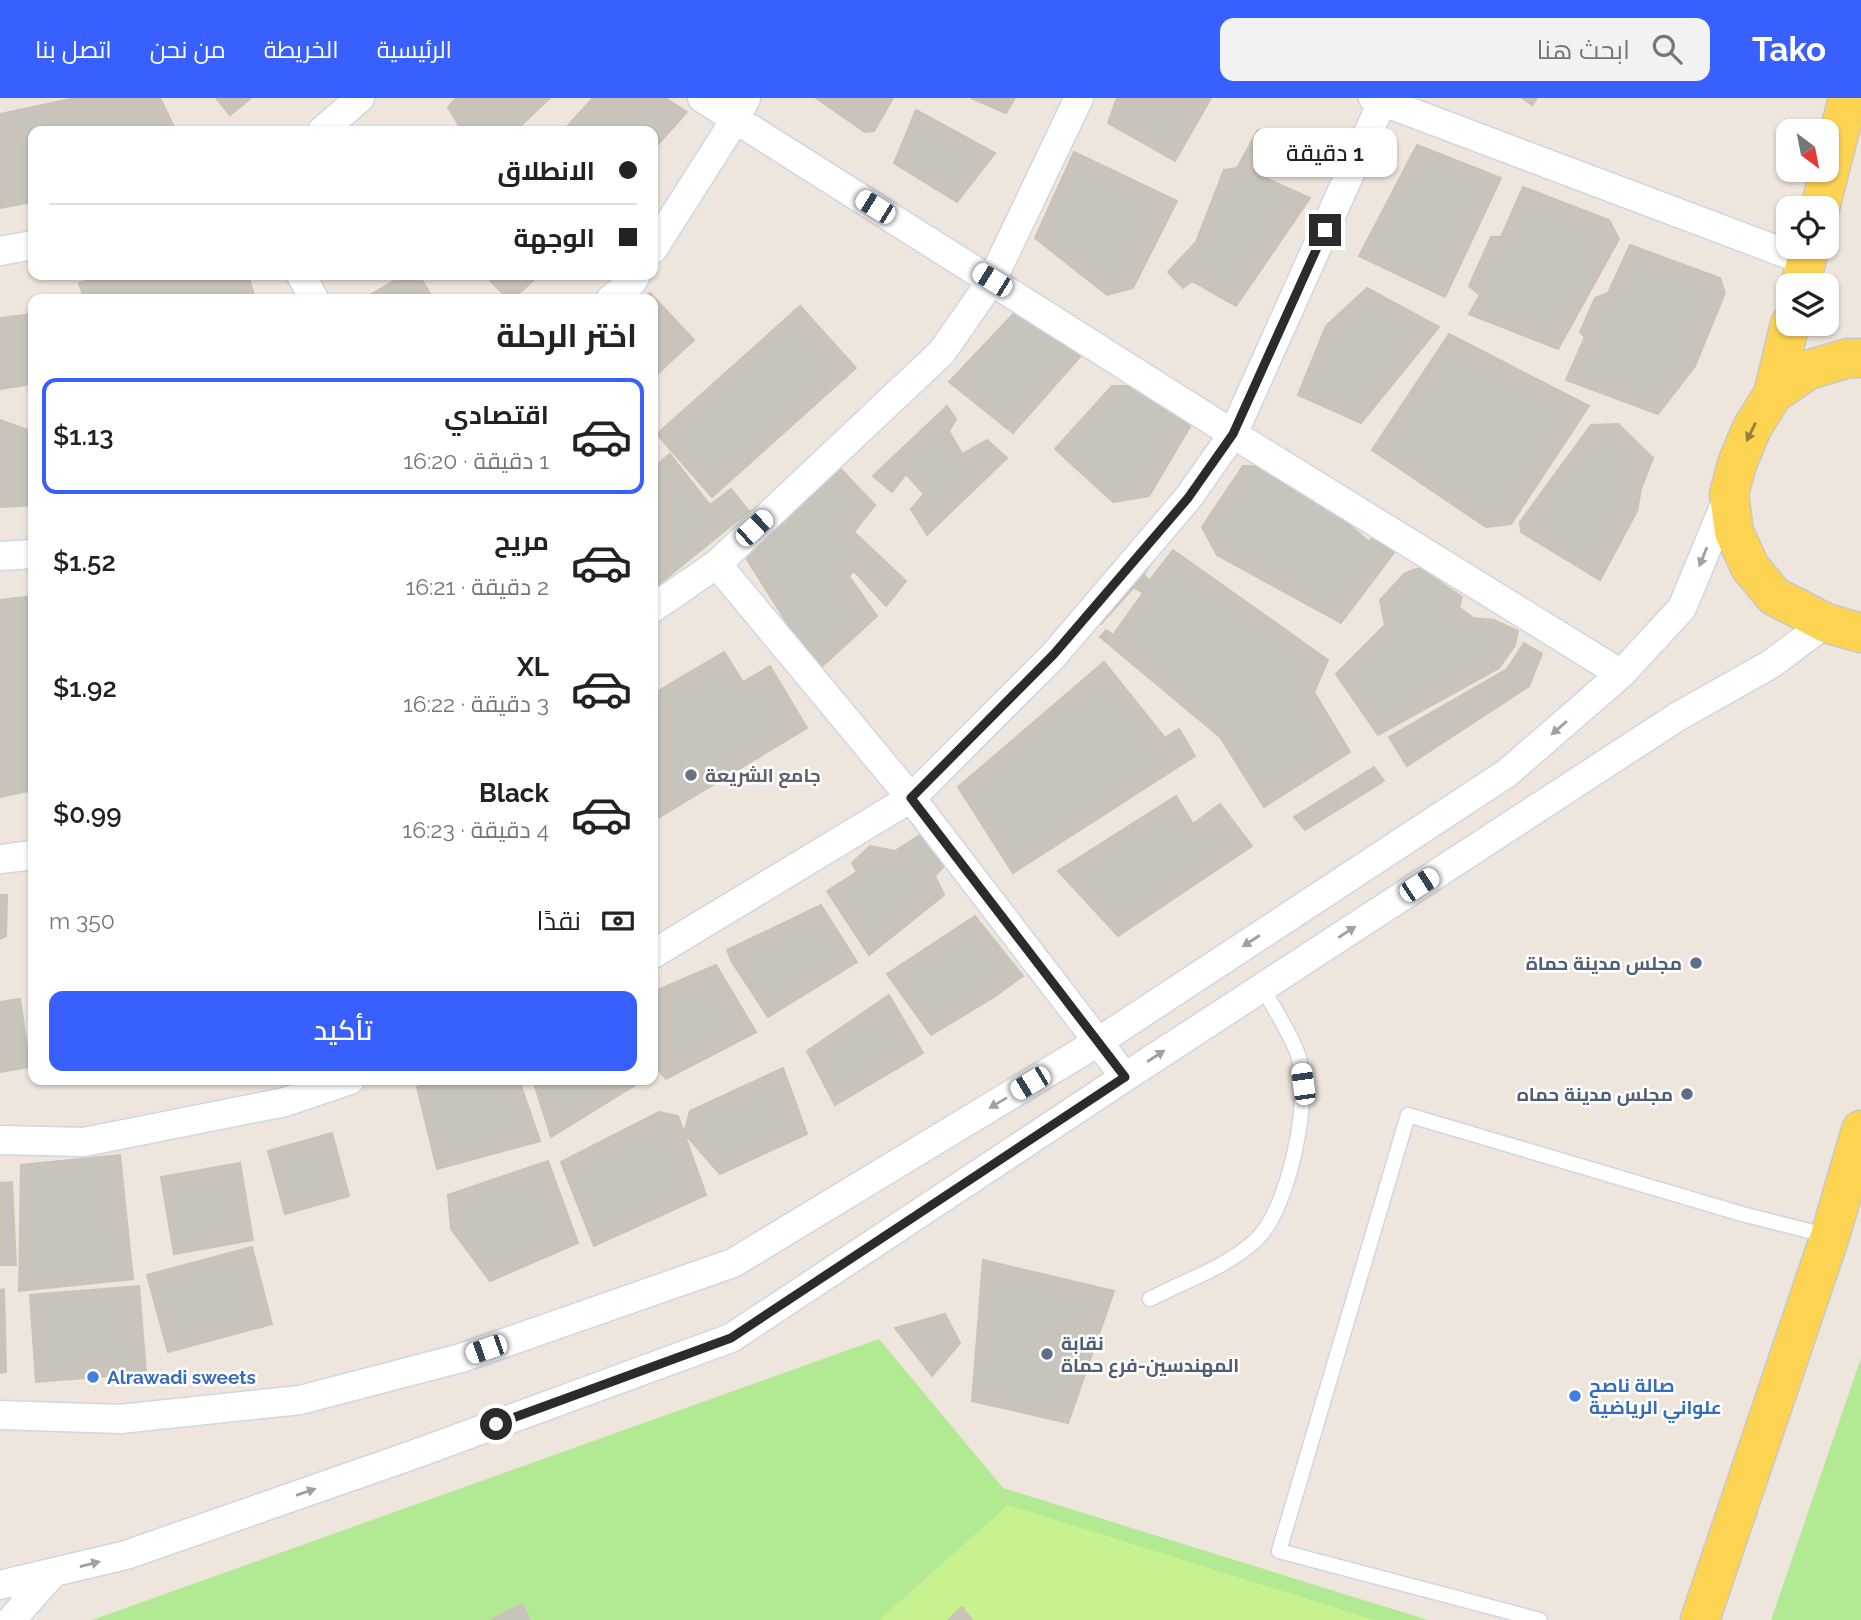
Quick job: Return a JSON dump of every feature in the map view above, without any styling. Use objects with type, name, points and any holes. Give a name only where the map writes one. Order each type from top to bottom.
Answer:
[{"type":"main road","points":[[1823,196],[1848,98]]},
{"type":"main road","points":[[1787,336],[1773,394],[1752,428],[1737,464],[1729,494],[1734,532],[1750,567],[1774,596],[1842,628],[1861,660]]},
{"type":"main road","points":[[1773,394],[1808,370],[1848,358],[1861,358]]},
{"type":"main road","points":[[1700,1620],[1830,1236],[1861,1130]]},
{"type":"street","points":[[328,126],[360,98]]},
{"type":"street","points":[[702,98],[740,109],[992,280],[1233,434],[1621,674]]},
{"type":"street","points":[[658,605],[717,564],[942,352],[992,280],[1079,98]]},
{"type":"street","points":[[658,951],[911,798],[1054,654],[1188,498],[1233,434],[1377,100],[1805,264]]},
{"type":"street","points":[[658,241],[740,109]]},
{"type":"street","points":[[0,251],[28,245]]},
{"type":"street","points":[[617,294],[633,280]]},
{"type":"street","points":[[0,1415],[120,1419],[300,1400],[461,1358],[733,1263],[1098,1042],[1507,774],[1621,674],[1682,608],[1729,494]]},
{"type":"street","points":[[0,556],[28,554]]},
{"type":"street","points":[[717,564],[911,798],[1125,1077]]},
{"type":"street","points":[[0,1586],[138,1551],[418,1453],[731,1338],[1677,717],[1842,628]]},
{"type":"street","points":[[1507,774],[1531,811]]},
{"type":"street","points":[[0,859],[28,856]]},
{"type":"street","points":[[0,1140],[84,1142],[285,1102],[335,1085]]},
{"type":"street","points":[[11,1620],[53,1573]]},
{"type":"lane","points":[[1150,1299],[1217,1265],[1255,1241],[1269,1226],[1278,1208],[1301,1118],[1303,1084],[1299,1056],[1262,987]]},
{"type":"lane","points":[[1540,1620],[1279,1551],[1408,1115],[1728,1210],[1830,1236]]},
{"type":"green space","points":[[879,1339],[1003,1488],[1428,1620],[92,1620]]},
{"type":"green space","points":[[1861,1358],[1861,1620],[1771,1620]]},
{"type":"green space","points":[[1008,1505],[1375,1620],[879,1620]]},
{"type":"building","points":[[75,98],[160,98],[174,126],[28,126],[28,203],[0,208],[0,114]]},
{"type":"building","points":[[216,98],[251,98],[230,115]]},
{"type":"building","points":[[456,98],[550,98],[520,126],[459,126],[448,107]]},
{"type":"building","points":[[593,98],[665,98],[687,112],[658,144],[658,126],[568,126]]},
{"type":"building","points":[[816,98],[893,98],[874,131],[865,132]]},
{"type":"building","points":[[971,98],[1015,98],[1006,113]]},
{"type":"building","points":[[1117,98],[1211,98],[1175,161],[1108,123]]},
{"type":"building","points":[[1522,98],[1537,98],[1532,105]]},
{"type":"building","points":[[916,110],[995,153],[957,202],[894,163]]},
{"type":"building","points":[[1258,130],[1287,140],[1261,176],[1310,198],[1236,306],[1192,281],[1183,288],[1168,272],[1196,242],[1224,170],[1237,168]]},
{"type":"building","points":[[1417,145],[1501,178],[1445,297],[1359,256]]},
{"type":"building","points":[[1074,152],[1177,201],[1133,288],[1107,295],[1035,238]]},
{"type":"building","points":[[1523,187],[1609,220],[1619,239],[1558,349],[1469,314],[1480,295],[1469,286],[1491,237],[1501,237]]},
{"type":"building","points":[[1630,245],[1720,278],[1725,293],[1695,366],[1658,414],[1566,380],[1585,337],[1580,332],[1595,298],[1608,293]]},
{"type":"building","points":[[90,280],[249,280],[254,294],[82,294],[79,283]]},
{"type":"building","points":[[395,280],[422,280],[430,294],[372,294]]},
{"type":"building","points":[[490,280],[534,280],[518,294],[503,294]]},
{"type":"building","points":[[1367,288],[1439,327],[1361,423],[1298,395],[1326,326]]},
{"type":"building","points":[[658,302],[694,340],[658,373]]},
{"type":"building","points":[[800,306],[856,368],[712,497],[658,433]]},
{"type":"building","points":[[1018,309],[1080,357],[1013,433],[949,382]]},
{"type":"building","points":[[28,315],[28,385],[0,389],[0,318]]},
{"type":"building","points":[[1449,334],[1589,406],[1511,524],[1486,527],[1372,450]]},
{"type":"building","points":[[1112,386],[1133,386],[1191,425],[1149,496],[1113,502],[1055,449]]},
{"type":"building","points":[[947,406],[956,419],[949,431],[962,454],[987,440],[1007,458],[927,535],[911,509],[924,494],[906,474],[892,492],[873,476]]},
{"type":"building","points":[[0,420],[28,430],[28,505],[0,507]]},
{"type":"building","points":[[1618,424],[1653,458],[1641,489],[1637,511],[1600,580],[1521,532],[1520,522],[1591,425]]},
{"type":"building","points":[[670,454],[710,505],[731,489],[749,511],[658,585],[658,464]]},
{"type":"building","points":[[836,464],[875,505],[854,532],[906,581],[886,606],[854,571],[849,576],[877,616],[817,671],[746,558]]},
{"type":"building","points":[[1243,466],[1282,467],[1369,542],[1376,533],[1396,550],[1341,623],[1217,555],[1202,527]]},
{"type":"building","points":[[1173,531],[1144,574],[1149,581],[1173,550],[1328,660],[1314,692],[1350,752],[1264,807],[1220,737],[1100,637],[1106,630],[1113,635],[1143,593],[1134,587],[1101,624],[1093,618]]},
{"type":"building","points":[[1419,568],[1462,597],[1459,607],[1473,618],[1494,620],[1518,631],[1515,645],[1499,668],[1378,735],[1336,674],[1385,625],[1380,600],[1405,573]]},
{"type":"building","points":[[28,597],[28,791],[0,797],[0,600]]},
{"type":"building","points":[[1524,643],[1542,654],[1529,686],[1407,766],[1389,737],[1507,669]]},
{"type":"building","name":"جامع الشريعة","points":[[724,652],[743,682],[770,666],[807,728],[658,818],[658,691]]},
{"type":"building","points":[[1104,662],[1165,738],[1179,729],[1195,756],[1013,873],[958,787]]},
{"type":"building","points":[[1374,767],[1384,781],[1305,830],[1294,817]]},
{"type":"building","points":[[1176,796],[1193,824],[1220,804],[1252,846],[1118,936],[1058,871]]},
{"type":"building","points":[[929,829],[951,858],[935,876],[944,895],[869,955],[827,891],[857,872],[852,863],[870,846],[895,851]]},
{"type":"building","points":[[0,895],[7,895],[6,936],[0,939]]},
{"type":"building","points":[[821,905],[857,962],[768,1017],[727,950]]},
{"type":"building","points":[[975,916],[1023,976],[931,1035],[887,974]]},
{"type":"building","points":[[716,965],[756,1032],[666,1079],[658,1070],[658,990]]},
{"type":"building","points":[[889,995],[923,1053],[835,1105],[807,1051]]},
{"type":"building","points":[[20,999],[28,1067],[0,1072],[0,1002]]},
{"type":"building","points":[[783,1068],[807,1134],[720,1174],[684,1133],[690,1111]]},
{"type":"building","points":[[521,1085],[540,1141],[437,1169],[417,1087]]},
{"type":"building","points":[[535,1085],[635,1085],[551,1137]]},
{"type":"building","points":[[659,1112],[678,1116],[706,1195],[594,1246],[561,1162]]},
{"type":"building","points":[[332,1133],[349,1196],[285,1214],[268,1151]]},
{"type":"building","points":[[120,1155],[133,1279],[19,1291],[21,1165]]},
{"type":"building","points":[[548,1161],[578,1243],[490,1281],[451,1229],[448,1195]]},
{"type":"building","points":[[240,1163],[253,1240],[174,1254],[161,1177]]},
{"type":"building","points":[[12,1182],[16,1265],[0,1265],[0,1183]]},
{"type":"building","points":[[252,1247],[272,1324],[168,1352],[147,1275]]},
{"type":"building","points":[[983,1260],[1114,1291],[1068,1423],[972,1401]]},
{"type":"building","points":[[139,1286],[146,1373],[36,1382],[30,1295]]},
{"type":"building","points":[[4,1289],[6,1372],[0,1373],[0,1290]]},
{"type":"building","points":[[945,1314],[960,1343],[932,1376],[895,1328]]},
{"type":"building","points":[[522,1604],[530,1620],[491,1620]]},
{"type":"building","points":[[962,1607],[972,1620],[948,1620]]},
{"type":"place","name":"جامع الشريعة","points":[[691,775]]},
{"type":"place","name":"مجلس مدينة حماة","points":[[1696,963]]},
{"type":"place","name":"مجلس مدينة حماه","points":[[1687,1094]]},
{"type":"place","name":"نقابة المهندسين-فرع حماة","points":[[1047,1354]]},
{"type":"place","name":"Alrawadi sweets","points":[[93,1377]]},
{"type":"place","name":"صالة ناصح علواني الرياضية","points":[[1575,1396]]},
{"type":"route","points":[[496,1424],[731,1338],[1125,1077],[911,798],[1054,654],[1188,498],[1233,434],[1325,230]]}]
